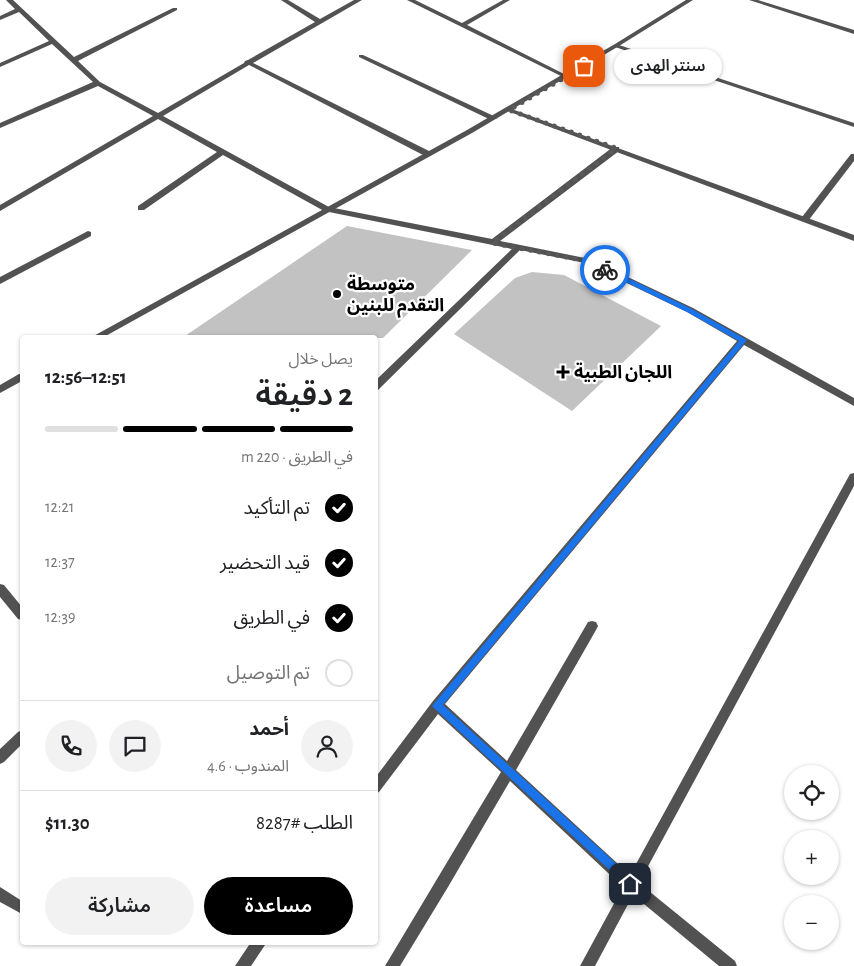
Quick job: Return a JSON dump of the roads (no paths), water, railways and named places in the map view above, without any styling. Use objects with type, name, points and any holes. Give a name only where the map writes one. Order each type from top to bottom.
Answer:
[{"type":"street","points":[[9,0],[98,83],[328,209],[587,261],[690,310],[854,402]]},
{"type":"street","points":[[284,0],[320,22]]},
{"type":"street","points":[[0,208],[158,117],[247,62],[359,0]]},
{"type":"street","points":[[410,0],[567,77]]},
{"type":"street","points":[[463,25],[507,0]]},
{"type":"street","points":[[99,335],[509,110],[567,77],[690,0]]},
{"type":"street","points":[[752,0],[854,32]]},
{"type":"street","points":[[74,60],[175,9]]},
{"type":"street","points":[[0,18],[19,10]]},
{"type":"street","points":[[0,65],[53,41]]},
{"type":"street","points":[[617,46],[854,125]]},
{"type":"street","points":[[361,56],[494,118]]},
{"type":"street","points":[[247,62],[428,154]]},
{"type":"street","points":[[0,126],[98,83]]},
{"type":"street","points":[[509,110],[616,148],[854,238]]},
{"type":"street","points":[[492,243],[616,148]]},
{"type":"street","points":[[141,208],[222,152]]},
{"type":"street","points":[[805,219],[854,156]]},
{"type":"street","points":[[0,281],[88,234]]},
{"type":"street","points":[[378,384],[518,248]]},
{"type":"street","points":[[378,784],[437,706],[743,340]]},
{"type":"street","points":[[0,389],[20,378]]},
{"type":"street","points":[[587,966],[630,884],[854,477]]},
{"type":"street","points":[[0,589],[20,613]]},
{"type":"street","points":[[392,966],[444,884],[507,771],[592,626]]},
{"type":"street","points":[[437,706],[630,884],[730,966]]},
{"type":"street","points":[[0,758],[20,738]]},
{"type":"street","points":[[0,894],[20,907]]},
{"type":"street","points":[[242,966],[258,945]]},
{"type":"place","name":"سنتر الهدى","points":[[584,66]]},
{"type":"place","name":"متوسطة التقدم للبنين","points":[[337,294]]},
{"type":"place","name":"اللجان الطبية","points":[[563,372]]}]
